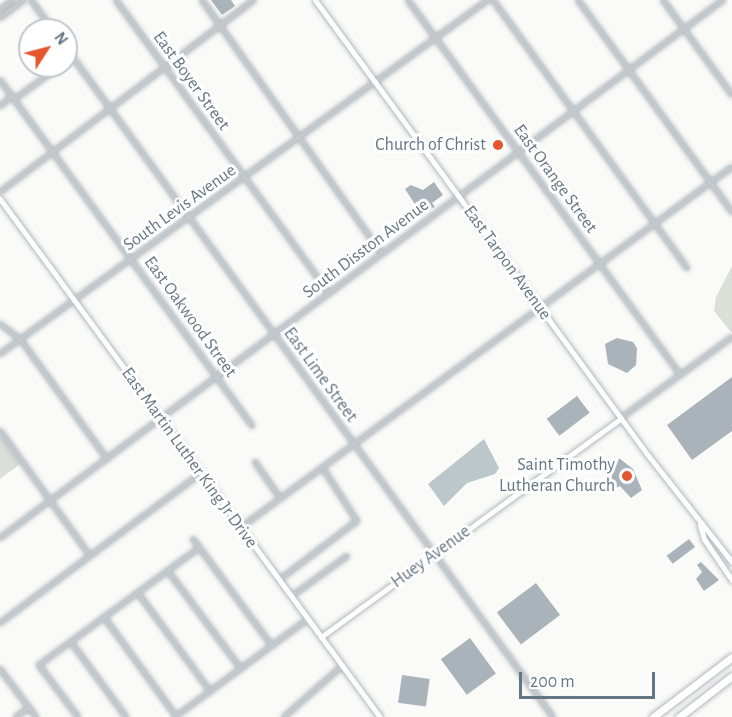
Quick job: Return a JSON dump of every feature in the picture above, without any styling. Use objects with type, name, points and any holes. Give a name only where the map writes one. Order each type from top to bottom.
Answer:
[{"type":"highway","points":[[653,717],[732,657]]},
{"type":"highway","points":[[679,717],[731,680]]},
{"type":"street","points":[[0,10],[13,0]]},
{"type":"street","points":[[0,18],[24,0]]},
{"type":"street","points":[[31,0],[44,18]]},
{"type":"street","name":"East Boyer Street","points":[[116,0],[329,294]]},
{"type":"street","points":[[202,0],[382,254]]},
{"type":"street","points":[[0,192],[164,66],[255,0]]},
{"type":"street","name":"East Tarpon Avenue","points":[[315,0],[621,418],[700,524],[732,562]]},
{"type":"street","name":"East Orange Street","points":[[408,0],[680,375]]},
{"type":"street","name":"South Levis Avenue","points":[[0,354],[488,0]]},
{"type":"street","points":[[493,0],[687,268]]},
{"type":"street","points":[[578,0],[732,212]]},
{"type":"street","points":[[663,0],[732,95]]},
{"type":"street","name":"South Disston Avenue","points":[[0,538],[723,0]]},
{"type":"street","name":"East Lime Street","points":[[78,64],[553,717]]},
{"type":"street","points":[[0,105],[43,78]]},
{"type":"street","name":"East Oakwood Street","points":[[0,80],[252,426]]},
{"type":"street","points":[[240,528],[732,167]]},
{"type":"street","name":"East Martin Luther King Jr Drive","points":[[0,198],[380,717]]},
{"type":"street","points":[[0,324],[21,340],[107,459]]},
{"type":"street","points":[[621,418],[732,337]]},
{"type":"street","name":"Huey Avenue","points":[[321,637],[621,418]]},
{"type":"street","points":[[0,431],[90,556]]},
{"type":"street","points":[[255,462],[280,498]]},
{"type":"street","points":[[279,580],[357,521],[322,467]]},
{"type":"street","points":[[0,623],[200,474]]},
{"type":"street","name":"East Tarpon Avenue","points":[[700,524],[704,538],[732,580]]},
{"type":"street","points":[[192,539],[272,646]]},
{"type":"street","points":[[78,717],[39,665],[199,548]]},
{"type":"street","points":[[291,597],[347,556]]},
{"type":"street","points":[[168,571],[241,669]]},
{"type":"street","points":[[138,593],[210,691]]},
{"type":"street","points":[[104,617],[176,717],[308,619]]},
{"type":"street","points":[[71,642],[126,717]]},
{"type":"street","points":[[284,717],[342,666]]},
{"type":"street","points":[[0,669],[36,717]]},
{"type":"street","points":[[16,717],[29,708]]},
{"type":"shaded area","points":[[732,266],[731,332],[714,311],[716,297]]},
{"type":"shaded area","points":[[0,436],[20,464],[0,479]]},
{"type":"shaded area","points":[[484,439],[499,468],[495,474],[467,483],[444,506],[428,484]]},
{"type":"building","points":[[211,0],[231,0],[235,6],[222,15]]},
{"type":"building","points":[[434,182],[443,195],[432,203],[435,207],[420,212],[405,189],[411,185],[423,190]]},
{"type":"building","points":[[617,338],[633,342],[637,348],[636,365],[627,373],[608,364],[605,344]]},
{"type":"building","points":[[732,377],[732,431],[692,460],[667,425]]},
{"type":"building","points":[[577,396],[590,413],[559,436],[547,419]]},
{"type":"building","name":"Saint Timothy Lutheran Church","points":[[619,458],[633,469],[642,490],[631,498],[620,486],[616,488],[603,469]]},
{"type":"building","points":[[689,539],[695,547],[673,564],[667,556]]},
{"type":"building","points":[[701,562],[719,580],[704,591],[696,579],[702,572],[697,565]]},
{"type":"building","points":[[536,583],[560,615],[521,644],[497,612]]},
{"type":"building","points":[[470,638],[496,674],[467,695],[441,659]]},
{"type":"building","points":[[402,675],[430,679],[426,707],[398,703]]},
{"type":"place","name":"Church of Christ","points":[[498,145]]},
{"type":"place","name":"Saint Timothy Lutheran Church","points":[[627,476]]}]
